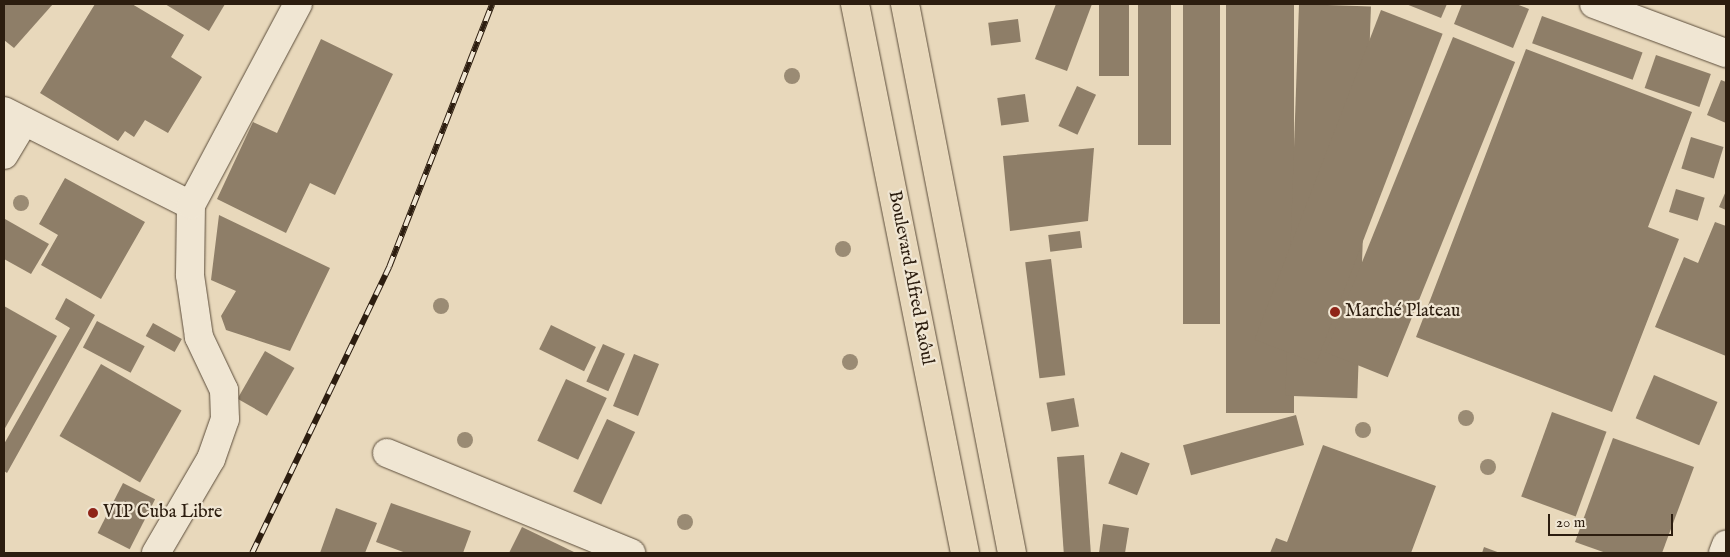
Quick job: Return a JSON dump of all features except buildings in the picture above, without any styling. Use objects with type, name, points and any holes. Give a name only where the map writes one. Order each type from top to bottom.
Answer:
[{"type":"main road","name":"Boulevard Alfred Raôul","points":[[855,4],[965,553]]},
{"type":"main road","points":[[905,4],[1009,553]]},
{"type":"street","points":[[156,553],[211,459],[225,419],[224,390],[200,338],[190,275],[191,205],[298,4]]},
{"type":"street","points":[[1594,4],[1622,9],[1726,53]]},
{"type":"street","points":[[4,155],[14,116],[191,205]]},
{"type":"street","points":[[387,453],[631,553]]},
{"type":"street","points":[[1723,553],[1726,545]]},
{"type":"railway","points":[[252,553],[389,267],[492,4]]},
{"type":"place","name":"Marché Plateau","points":[[1335,312]]},
{"type":"place","name":"VIP Cuba Libre","points":[[93,513]]}]
